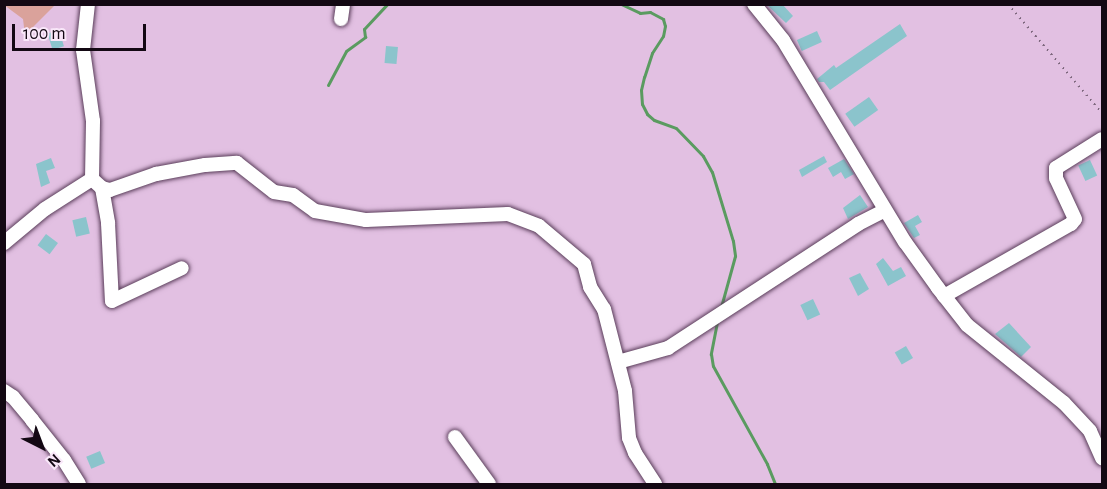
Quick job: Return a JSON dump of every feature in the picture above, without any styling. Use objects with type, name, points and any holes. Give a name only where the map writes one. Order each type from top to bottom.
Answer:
[{"type":"street","points":[[88,4],[83,50],[93,121],[92,178],[102,188],[110,190],[156,174],[205,165],[237,163],[274,192],[293,195],[315,211],[366,220],[508,214],[538,226],[584,264],[590,287],[604,309],[625,391],[630,438],[635,453],[655,484]]},
{"type":"street","points":[[341,19],[343,4]]},
{"type":"street","points":[[754,4],[783,40],[885,210],[944,296],[967,325],[1064,403],[1090,431],[1102,458]]},
{"type":"street","points":[[944,296],[1071,224],[1075,219],[1056,178],[1056,168],[1102,139]]},
{"type":"street","points":[[4,243],[45,209],[92,178]]},
{"type":"street","points":[[102,188],[108,223],[112,301],[182,268]]},
{"type":"street","points":[[618,362],[668,348],[849,229],[885,210]]},
{"type":"street","points":[[4,391],[13,397],[32,420],[80,484]]},
{"type":"street","points":[[455,437],[489,484]]},
{"type":"path","points":[[1008,4],[1102,113]]},
{"type":"shaded area","points":[[4,5],[55,5],[25,35],[23,19]]},
{"type":"building","points":[[766,4],[782,4],[793,16],[786,23]]},
{"type":"building","points":[[900,24],[907,36],[830,90],[824,82],[819,82],[817,79],[834,65],[836,68]]},
{"type":"building","points":[[59,30],[64,46],[52,50],[48,34]]},
{"type":"building","points":[[817,31],[822,42],[802,51],[797,40]]},
{"type":"building","points":[[386,46],[398,47],[396,64],[385,63]]},
{"type":"building","points":[[869,97],[878,110],[854,127],[845,114]]},
{"type":"building","points":[[824,156],[827,162],[802,177],[799,170]]},
{"type":"building","points":[[51,158],[55,168],[46,171],[50,183],[41,187],[36,164]]},
{"type":"building","points":[[844,159],[854,174],[845,179],[841,172],[833,177],[828,168]]},
{"type":"building","points":[[1090,160],[1097,175],[1085,181],[1078,165]]},
{"type":"building","points":[[860,195],[868,207],[848,219],[843,208]]},
{"type":"building","points":[[918,215],[922,222],[915,226],[920,235],[914,238],[904,223]]},
{"type":"building","points":[[86,217],[90,234],[76,237],[72,220]]},
{"type":"building","points":[[46,234],[58,243],[50,254],[38,245]]},
{"type":"building","points":[[883,258],[893,271],[901,267],[906,276],[888,286],[876,264]]},
{"type":"building","points":[[860,273],[869,289],[858,296],[849,278]]},
{"type":"building","points":[[813,299],[820,314],[807,320],[800,305]]},
{"type":"building","points":[[1009,323],[1031,347],[1021,357],[995,334]]},
{"type":"building","points":[[906,346],[913,358],[902,365],[895,352]]},
{"type":"building","points":[[100,451],[105,463],[91,469],[86,457]]},
{"type":"waterway","points":[[328,85],[346,51],[365,37],[364,29],[387,4]]},
{"type":"waterway","points":[[621,4],[640,13],[650,12],[663,19],[665,26],[663,36],[652,53],[644,77],[641,90],[642,104],[647,114],[654,120],[676,128],[703,156],[712,172],[733,241],[735,256],[721,307]]},
{"type":"waterway","points":[[717,322],[711,354],[713,366],[767,464],[775,484]]}]
